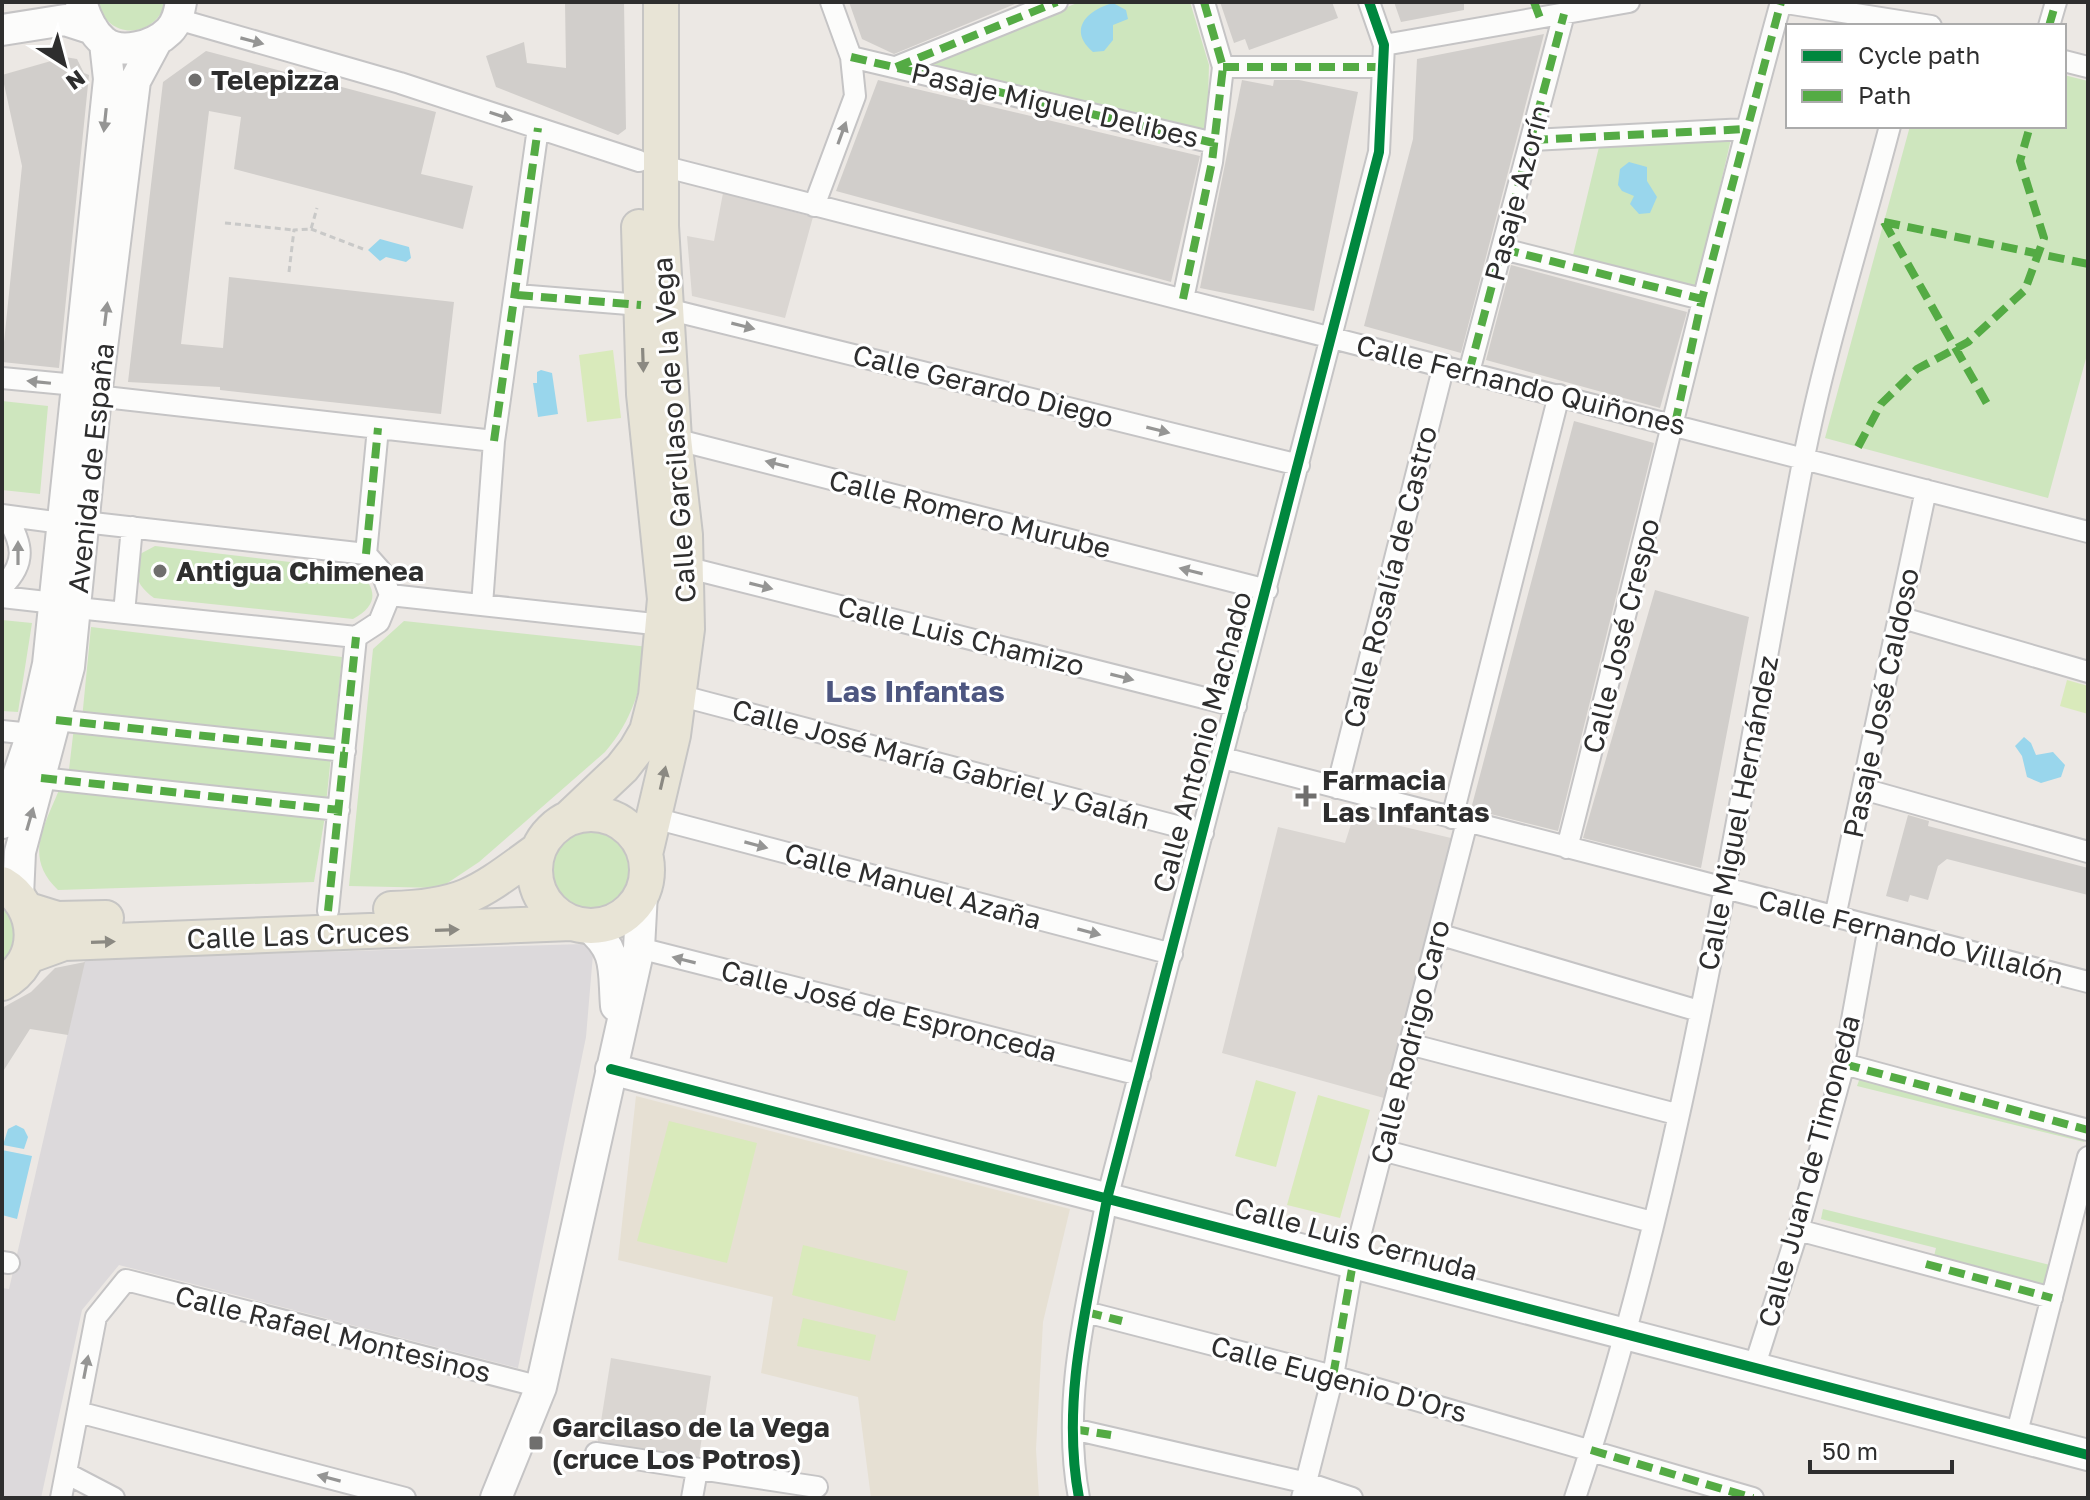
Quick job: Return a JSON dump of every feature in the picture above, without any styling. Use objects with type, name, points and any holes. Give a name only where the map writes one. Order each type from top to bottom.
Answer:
[{"type":"main road","name":"Calle Garcilaso de la Vega","points":[[569,818],[622,768],[647,731],[656,696],[663,625],[665,599],[644,394],[661,226],[650,163],[639,2]]},
{"type":"main road","name":"Calle Garcilaso de la Vega","points":[[650,163],[661,2]]},
{"type":"main road","name":"Calle Garcilaso de la Vega","points":[[645,854],[678,695],[687,629],[674,439],[654,307]]},
{"type":"main road","points":[[588,814],[607,816],[630,830],[645,854],[647,867],[642,893],[621,918],[580,925],[549,908],[536,885],[534,867],[538,850],[546,836],[569,818],[588,814]]},
{"type":"main road","name":"Calle Las Cruces","points":[[16,897],[57,919],[424,908],[456,903],[493,883],[538,850]]},
{"type":"main road","points":[[2,983],[19,970],[28,956],[32,941],[16,897]]},
{"type":"main road","name":"Calle Las Cruces","points":[[28,956],[64,943],[580,925]]},
{"type":"street","points":[[32,23],[63,2]]},
{"type":"street","points":[[814,206],[855,96],[851,57],[831,2]]},
{"type":"street","name":"Pasaje Miguel Delibes","points":[[896,67],[1057,2]]},
{"type":"street","points":[[1183,299],[1214,143],[1223,67],[1204,2]]},
{"type":"street","name":"Calle Antonio Machado","points":[[1079,1498],[1073,1429],[1074,1372],[1107,1199],[1379,152],[1384,45],[1369,2]]},
{"type":"street","points":[[1384,45],[1537,10],[1564,14],[1629,2]]},
{"type":"street","points":[[1780,2],[1921,19]]},
{"type":"street","name":"Calle José Crespo","points":[[1567,848],[1675,424],[1702,299],[1780,2]]},
{"type":"street","points":[[2050,24],[2056,2]]},
{"type":"street","name":"Pasaje Azorín","points":[[1469,372],[1564,14]]},
{"type":"street","points":[[2,30],[65,20],[93,25],[119,48],[140,47],[172,20]]},
{"type":"street","name":"Calle Fernando Quiñones","points":[[172,20],[400,83],[650,163],[2088,532]]},
{"type":"street","name":"Avenida de España","points":[[86,390],[135,81],[172,20]]},
{"type":"street","name":"Avenida de España","points":[[2,823],[66,605],[86,390],[109,79],[93,25]]},
{"type":"street","name":"Pasaje Miguel Delibes","points":[[851,57],[1214,143]]},
{"type":"street","points":[[2066,62],[2088,67]]},
{"type":"street","points":[[1223,67],[1383,67]]},
{"type":"street","points":[[482,605],[494,441],[517,295],[538,128]]},
{"type":"street","name":"Calle Miguel Hernández","points":[[1575,1498],[1625,1334],[1652,1222],[1726,889],[1804,458],[1889,128]]},
{"type":"street","points":[[1532,140],[1746,129]]},
{"type":"street","points":[[1503,249],[1702,299]]},
{"type":"street","name":"Calle Gerardo Diego","points":[[517,295],[654,307],[1299,465]]},
{"type":"street","name":"Calle Rosalía de Castro","points":[[1337,788],[1444,365]]},
{"type":"street","points":[[2,378],[494,441]]},
{"type":"street","name":"Calle Rodrigo Caro","points":[[1304,1491],[1333,1376],[1353,1263],[1438,934],[1459,820],[1559,395]]},
{"type":"street","points":[[366,554],[378,428]]},
{"type":"street","name":"Calle Romero Murube","points":[[674,439],[1267,590]]},
{"type":"street","name":"Pasaje José Caldoso","points":[[1835,917],[1926,490]]},
{"type":"street","points":[[2,597],[356,637],[379,622],[390,595],[381,571],[366,554],[132,527],[4,516]]},
{"type":"street","points":[[2,587],[16,574],[21,555],[17,533],[4,516]]},
{"type":"street","points":[[124,613],[132,527]]},
{"type":"street","name":"Calle Luis Chamizo","points":[[685,567],[1236,706]]},
{"type":"street","points":[[390,595],[663,625]]},
{"type":"street","points":[[1899,617],[2088,672]]},
{"type":"street","points":[[328,911],[356,637]]},
{"type":"street","name":"Calle José María Gabriel y Galán","points":[[678,695],[1203,833]]},
{"type":"street","points":[[30,728],[345,751]]},
{"type":"street","name":"Avenida de España","points":[[16,897],[20,852],[41,778],[30,728]]},
{"type":"street","name":"Calle Fernando Villalón","points":[[1223,758],[2088,982]]},
{"type":"street","points":[[41,778],[339,810]]},
{"type":"street","points":[[1863,789],[2088,852]]},
{"type":"street","name":"Calle Manuel Azaña","points":[[654,818],[1172,954]]},
{"type":"street","points":[[496,1498],[541,1387],[617,1035],[639,948],[642,893]]},
{"type":"street","points":[[580,925],[603,938],[612,955],[617,1035]]},
{"type":"street","name":"Calle Juan de Timoneda","points":[[1754,1368],[1798,1230],[1844,1064],[1869,926]]},
{"type":"street","points":[[1438,934],[1699,1011]]},
{"type":"street","name":"Calle José de Espronceda","points":[[639,948],[1140,1075]]},
{"type":"street","points":[[1409,1044],[1676,1114]]},
{"type":"street","points":[[1844,1064],[2088,1130]]},
{"type":"street","name":"Calle Luis Cernuda","points":[[611,1069],[2088,1455]]},
{"type":"street","points":[[1382,1150],[1652,1222]]},
{"type":"street","points":[[2016,1436],[2088,1157]]},
{"type":"street","points":[[1798,1230],[2052,1298]]},
{"type":"street","name":"Calle Rafael Montesinos","points":[[78,1412],[96,1317],[126,1280],[541,1387]]},
{"type":"street","name":"Calle Eugenio D'Ors","points":[[1086,1312],[1333,1376],[1753,1498]]},
{"type":"street","points":[[61,1498],[78,1412],[405,1498]]},
{"type":"street","points":[[1073,1429],[1111,1435],[1304,1491],[1352,1498]]},
{"type":"street","points":[[596,1453],[817,1487]]},
{"type":"street","points":[[692,1498],[697,1470]]},
{"type":"street","points":[[66,1473],[114,1498]]},
{"type":"path","points":[[311,229],[317,208]]},
{"type":"path","points":[[225,223],[311,229],[363,249]]},
{"type":"path","points":[[289,272],[294,230]]},
{"type":"shaded area","points":[[723,193],[813,217],[785,318],[692,296],[687,236],[714,241]]},
{"type":"shaded area","points":[[1354,815],[1451,838],[1384,1098],[1222,1053],[1278,827],[1345,843]]},
{"type":"shaded area","points":[[584,944],[593,954],[586,1037],[518,1368],[119,1265],[82,1310],[41,1498],[2,1498],[2,1288],[9,1289],[85,959]]},
{"type":"shaded area","points":[[636,1096],[1070,1209],[1043,1322],[1036,1449],[1039,1498],[871,1498],[858,1397],[761,1373],[773,1297],[618,1260]]},
{"type":"shaded area","points":[[611,1358],[711,1376],[697,1470],[596,1453]]},
{"type":"green space","points":[[98,2],[166,2],[152,23],[142,29],[131,30],[111,24]]},
{"type":"green space","points":[[1080,2],[1190,2],[1209,65],[1207,132],[913,66]]},
{"type":"green space","points":[[2066,76],[2088,81],[2088,351],[2048,498],[1825,438],[1909,128],[2066,128]]},
{"type":"green space","points":[[1731,139],[1697,286],[1573,255],[1599,147]]},
{"type":"green space","points":[[613,350],[621,418],[587,422],[579,355]]},
{"type":"green space","points":[[2,401],[48,406],[40,494],[2,490]]},
{"type":"green space","points":[[155,546],[358,570],[372,591],[371,603],[353,619],[154,598],[140,584],[136,567],[140,554]]},
{"type":"green space","points":[[2,620],[32,623],[18,712],[2,711]]},
{"type":"green space","points":[[404,621],[649,647],[634,703],[615,740],[479,862],[440,888],[349,886],[373,649]]},
{"type":"green space","points":[[91,627],[342,657],[333,746],[82,719]]},
{"type":"green space","points":[[2067,680],[2088,686],[2088,714],[2060,706]]},
{"type":"green space","points":[[74,727],[331,756],[326,804],[68,778]]},
{"type":"green space","points":[[61,785],[325,816],[314,882],[58,890],[41,865],[39,852],[44,826]]},
{"type":"green space","points":[[592,825],[609,828],[623,838],[633,852],[636,869],[633,886],[623,900],[609,910],[592,913],[575,910],[561,900],[551,886],[548,869],[551,852],[561,838],[575,828]]},
{"type":"green space","points":[[2,894],[12,903],[18,945],[2,964]]},
{"type":"green space","points":[[1865,1064],[2088,1131],[2084,1142],[1857,1086]]},
{"type":"green space","points":[[1256,1080],[1296,1092],[1276,1167],[1235,1156]]},
{"type":"green space","points":[[1318,1095],[1370,1110],[1340,1218],[1287,1205]]},
{"type":"green space","points":[[669,1121],[757,1143],[727,1263],[637,1241]]},
{"type":"green space","points":[[1823,1209],[2054,1266],[2048,1289],[1933,1260],[1936,1248],[1821,1219]]},
{"type":"green space","points":[[803,1245],[908,1271],[895,1321],[792,1295]]},
{"type":"green space","points":[[803,1318],[876,1335],[870,1361],[797,1346]]},
{"type":"water","points":[[1113,3],[1126,10],[1128,19],[1113,25],[1113,40],[1104,51],[1093,52],[1085,44],[1081,29],[1088,16]]},
{"type":"water","points":[[1629,162],[1647,167],[1647,181],[1657,197],[1650,213],[1639,214],[1630,204],[1634,196],[1622,191],[1618,185],[1620,169]]},
{"type":"water","points":[[380,239],[409,247],[411,258],[406,262],[386,257],[380,261],[368,250]]},
{"type":"water","points":[[537,372],[552,373],[558,414],[538,417],[533,383],[537,383]]},
{"type":"water","points":[[2024,737],[2031,743],[2036,755],[2053,752],[2065,765],[2061,777],[2041,783],[2027,777],[2022,756],[2015,746]]},
{"type":"water","points":[[16,1125],[24,1129],[28,1137],[24,1149],[3,1145],[8,1129]]},
{"type":"water","points":[[2,1150],[32,1156],[17,1219],[2,1215]]},
{"type":"building","points":[[565,2],[624,2],[626,129],[618,135],[496,87],[486,56],[524,42],[527,63],[566,68]]},
{"type":"building","points":[[849,2],[1020,2],[894,54],[862,39]]},
{"type":"building","points":[[1220,2],[1332,2],[1338,18],[1249,50],[1245,39],[1234,43]]},
{"type":"building","points":[[1394,2],[1464,2],[1464,10],[1401,22]]},
{"type":"building","points":[[1544,34],[1461,353],[1364,326],[1413,139],[1417,59]]},
{"type":"building","points":[[206,51],[436,112],[421,174],[473,186],[463,229],[234,169],[241,117],[209,111],[181,344],[223,348],[229,277],[454,302],[441,414],[220,390],[220,387],[128,382],[163,82]]},
{"type":"building","points":[[65,57],[77,59],[84,73],[89,75],[59,368],[2,362],[22,166],[2,75]]},
{"type":"building","points":[[878,80],[1200,156],[1171,282],[836,191]]},
{"type":"building","points":[[1242,80],[1273,86],[1274,80],[1299,80],[1358,92],[1314,311],[1200,288]]},
{"type":"building","points":[[1511,265],[1687,312],[1660,408],[1486,360]]},
{"type":"building","points":[[1574,421],[1654,443],[1558,831],[1471,809]]},
{"type":"building","points":[[1655,590],[1749,617],[1701,868],[1583,838]]},
{"type":"building","points":[[1908,815],[1929,821],[1928,826],[2088,868],[2088,895],[1947,859],[1938,866],[1928,900],[1910,895],[1908,902],[1886,896]]},
{"type":"building","points":[[85,962],[68,1035],[30,1029],[2,1073],[2,1008],[31,992],[55,968]]},
{"type":"marked path","points":[[896,67],[1057,2]]},
{"type":"marked path","points":[[1183,299],[1212,162],[1223,67],[1204,2]]},
{"type":"marked path","points":[[1534,2],[1540,18]]},
{"type":"marked path","points":[[1675,424],[1702,299],[1781,2]]},
{"type":"marked path","points":[[2050,24],[2056,2]]},
{"type":"marked path","points":[[1469,372],[1564,14]]},
{"type":"marked path","points":[[851,57],[1214,143]]},
{"type":"marked path","points":[[1223,67],[1383,67]]},
{"type":"marked path","points":[[494,441],[538,128]]},
{"type":"marked path","points":[[1858,447],[1881,404],[1917,369],[1968,342],[2025,290],[2044,238],[2020,161],[2029,128]]},
{"type":"marked path","points":[[1532,140],[1746,129]]},
{"type":"marked path","points":[[1884,222],[1990,409]]},
{"type":"marked path","points":[[1884,222],[2088,264]]},
{"type":"marked path","points":[[1503,249],[1702,299]]},
{"type":"marked path","points":[[517,295],[641,305]]},
{"type":"marked path","points":[[366,554],[378,428]]},
{"type":"marked path","points":[[328,911],[356,637]]},
{"type":"marked path","points":[[56,720],[345,751]]},
{"type":"marked path","points":[[41,778],[339,810]]},
{"type":"marked path","points":[[1844,1064],[2088,1130]]},
{"type":"marked path","points":[[1333,1376],[1353,1263]]},
{"type":"marked path","points":[[1926,1264],[2052,1298]]},
{"type":"marked path","points":[[1086,1312],[1122,1321]]},
{"type":"marked path","points":[[1073,1429],[1111,1435]]},
{"type":"marked path","points":[[1591,1450],[1753,1498]]},
{"type":"cycle path","points":[[1079,1498],[1074,1460],[1075,1385],[1085,1310],[1107,1199],[1379,152],[1384,45],[1369,2]]},
{"type":"cycle path","points":[[611,1069],[2088,1455]]},
{"type":"place","name":"Telepizza","points":[[195,80]]},
{"type":"place","name":"Antigua Chimenea","points":[[160,571]]},
{"type":"place","name":"Farmacia Las Infantas","points":[[1306,796]]},
{"type":"place","name":"Garcilaso de la Vega (cruce Los Potros)","points":[[536,1443]]},
{"type":"district","name":"Las Infantas","points":[[915,692]]}]
